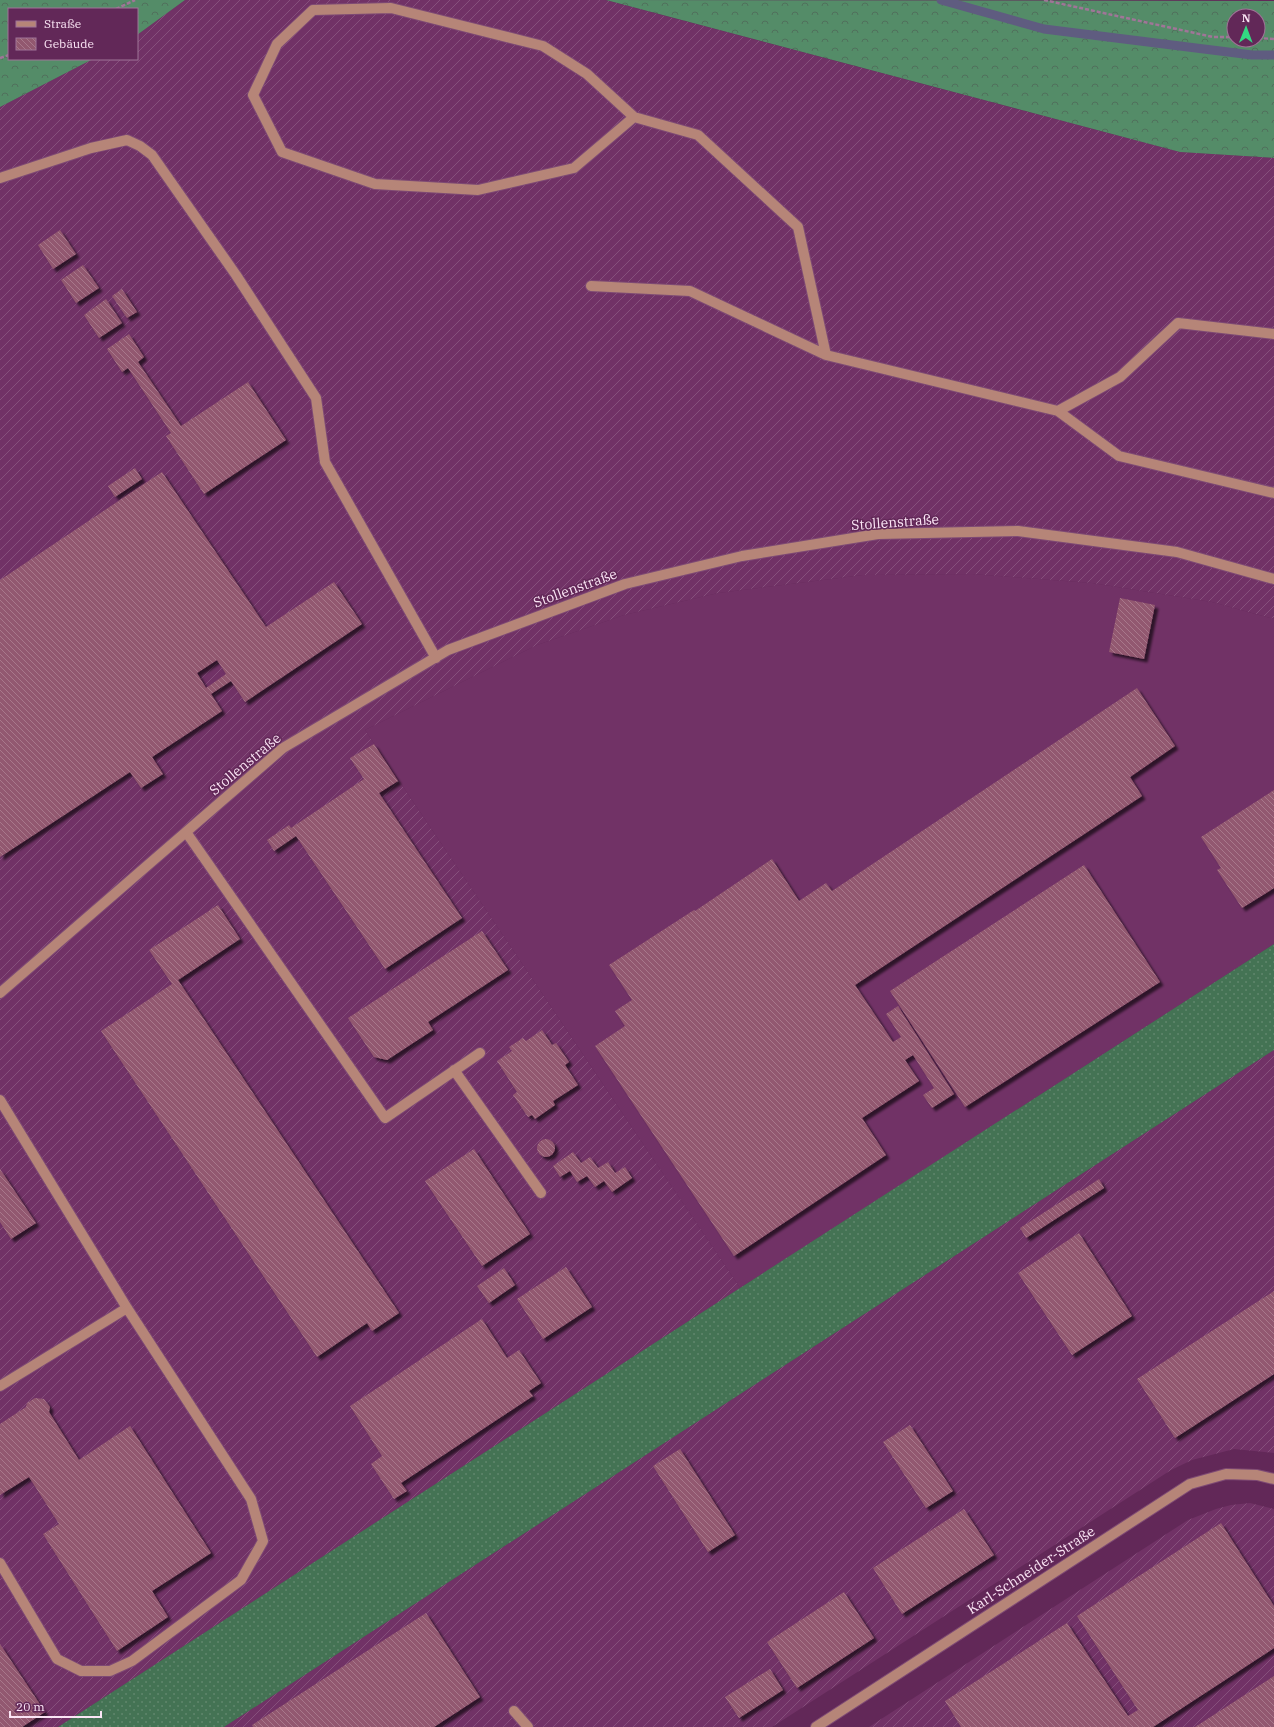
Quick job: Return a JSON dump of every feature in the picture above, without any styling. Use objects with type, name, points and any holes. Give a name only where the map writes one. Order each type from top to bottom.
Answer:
[{"type":"street","points":[[634,117],[574,168],[478,190],[375,184],[282,152],[253,95],[277,44],[313,10],[391,8],[543,46],[587,74],[634,117],[698,134],[798,227],[826,355]]},
{"type":"street","points":[[0,178],[91,148],[127,140],[140,146],[152,155],[236,275],[316,398],[325,462],[436,658]]},
{"type":"street","points":[[591,286],[690,291],[826,355],[1058,410],[1119,456],[1274,493]]},
{"type":"street","points":[[1058,410],[1120,377],[1178,322],[1274,334]]},
{"type":"street","name":"Stollenstraße","points":[[0,993],[282,748],[448,650],[625,584],[742,556],[878,534],[1018,531],[1177,552],[1274,579]]},
{"type":"street","points":[[186,832],[385,1118],[480,1053]]},
{"type":"street","points":[[454,1070],[541,1193]]},
{"type":"street","points":[[0,1100],[127,1308],[252,1498],[263,1541],[241,1580],[132,1661],[110,1671],[81,1671],[57,1659],[0,1563]]},
{"type":"street","points":[[0,1386],[127,1308]]},
{"type":"street","name":"Karl-Schneider-Straße","points":[[816,1727],[1190,1484],[1226,1474],[1257,1475],[1274,1479]]},
{"type":"street","points":[[514,1711],[528,1727]]},
{"type":"path","points":[[118,8],[135,0]]},
{"type":"path","points":[[1044,0],[1213,37],[1226,37]]},
{"type":"shaded area","points":[[185,0],[605,0],[1180,152],[1274,158],[1274,619],[1212,602],[1092,583],[972,574],[863,575],[718,593],[624,615],[537,645],[365,730],[740,1288],[58,1727],[0,1727],[0,107],[91,60],[138,60],[138,34]]},
{"type":"shaded area","points":[[972,574],[1092,583],[1212,602],[1274,619],[1274,944],[740,1288],[365,730],[537,645],[624,615],[718,593],[863,575]]},
{"type":"shaded area","points":[[1274,1050],[1274,1453],[1234,1449],[1192,1460],[1171,1470],[772,1727],[224,1727]]},
{"type":"shaded area","points":[[1250,1503],[1274,1509],[1274,1727],[869,1727],[1188,1520],[1216,1509],[1231,1505]]},
{"type":"green space","points":[[0,0],[185,0],[138,34],[138,8],[8,8],[8,60],[91,60],[0,107]]},
{"type":"green space","points":[[606,0],[1274,1],[1274,158],[1180,152]]},
{"type":"green space","points":[[1274,944],[1274,1050],[224,1727],[58,1727]]},
{"type":"building","points":[[60,230],[76,254],[53,269],[38,245]]},
{"type":"building","points":[[83,265],[99,288],[76,303],[61,280]]},
{"type":"building","points":[[122,289],[137,312],[127,318],[112,296]]},
{"type":"building","points":[[106,299],[122,323],[99,338],[84,315]]},
{"type":"building","points":[[129,334],[144,357],[138,362],[181,426],[248,382],[286,440],[204,494],[166,436],[171,433],[128,368],[122,372],[107,349]]},
{"type":"building","points":[[135,468],[142,479],[115,497],[108,486]]},
{"type":"building","points":[[162,472],[266,627],[334,582],[362,624],[245,702],[231,681],[211,694],[222,711],[152,757],[163,774],[141,788],[130,772],[0,857],[0,580]],"holes":[[[217,660],[226,674],[206,688],[197,673]]]},
{"type":"building","points":[[1120,598],[1155,605],[1144,659],[1109,652]]},
{"type":"building","points":[[1137,688],[1175,746],[1130,777],[1142,796],[855,985],[893,1042],[901,1037],[886,1014],[898,1006],[954,1094],[932,1108],[923,1095],[934,1088],[913,1055],[905,1060],[919,1081],[862,1118],[886,1155],[734,1256],[595,1046],[625,1026],[615,1011],[632,1000],[609,965],[694,910],[695,911],[772,859],[799,901],[826,883],[832,891]]},
{"type":"building","points":[[374,744],[398,781],[379,793],[462,918],[385,969],[296,836],[274,851],[267,840],[289,825],[291,828],[364,779],[350,758]]},
{"type":"building","points":[[1274,790],[1274,888],[1242,908],[1217,870],[1221,868],[1201,837]]},
{"type":"building","points":[[1084,865],[1160,982],[965,1107],[890,991]]},
{"type":"building","points":[[218,905],[240,939],[178,980],[399,1313],[372,1331],[367,1323],[317,1357],[101,1031],[172,984],[149,950]]},
{"type":"building","points":[[482,931],[508,970],[428,1022],[433,1030],[387,1060],[374,1057],[348,1018]]},
{"type":"building","points":[[542,1030],[552,1045],[556,1043],[569,1062],[565,1065],[578,1085],[553,1101],[555,1105],[535,1119],[532,1115],[528,1117],[513,1095],[517,1092],[497,1061],[512,1051],[509,1047],[523,1038],[526,1041]]},
{"type":"building","points":[[546,1139],[552,1142],[555,1148],[552,1154],[546,1157],[540,1154],[537,1148],[540,1142]]},
{"type":"building","points":[[474,1149],[530,1234],[482,1266],[425,1181]]},
{"type":"building","points":[[573,1152],[581,1163],[590,1157],[598,1168],[608,1162],[615,1173],[625,1167],[632,1178],[612,1192],[604,1181],[595,1187],[587,1176],[577,1182],[570,1171],[560,1177],[553,1166]]},
{"type":"building","points":[[0,1169],[36,1223],[11,1239],[0,1222]]},
{"type":"building","points":[[1099,1179],[1104,1188],[1026,1238],[1020,1228]]},
{"type":"building","points":[[1079,1233],[1132,1316],[1072,1355],[1018,1273]]},
{"type":"building","points":[[566,1267],[592,1307],[543,1339],[517,1299]]},
{"type":"building","points":[[504,1268],[515,1285],[489,1303],[477,1286]]},
{"type":"building","points":[[1274,1291],[1274,1374],[1175,1438],[1137,1379]]},
{"type":"building","points":[[482,1319],[507,1358],[519,1350],[541,1383],[529,1391],[533,1396],[401,1483],[407,1491],[394,1499],[371,1464],[382,1456],[350,1406]]},
{"type":"building","points":[[35,1398],[44,1399],[50,1407],[49,1412],[79,1460],[130,1426],[211,1553],[152,1591],[168,1617],[117,1651],[43,1534],[59,1524],[29,1477],[0,1495],[0,1424],[26,1407],[27,1403]]},
{"type":"building","points":[[910,1425],[953,1491],[926,1508],[883,1442]]},
{"type":"building","points":[[680,1449],[735,1535],[708,1552],[653,1466]]},
{"type":"building","points":[[964,1509],[994,1555],[902,1614],[873,1568]]},
{"type":"building","points":[[1221,1523],[1274,1606],[1274,1648],[1153,1727],[961,1727],[945,1701],[1067,1623],[1128,1716],[1138,1710],[1077,1616]]},
{"type":"building","points":[[844,1592],[874,1638],[797,1688],[767,1642]]},
{"type":"building","points":[[426,1613],[480,1697],[434,1727],[253,1727],[252,1725]]},
{"type":"building","points":[[0,1644],[45,1712],[22,1727],[0,1727]]},
{"type":"building","points":[[770,1669],[783,1690],[739,1718],[725,1697]]},
{"type":"building","points":[[1274,1676],[1274,1727],[1195,1727]]},
{"type":"waterway","points":[[941,0],[1044,29],[1252,55],[1274,55]]}]
